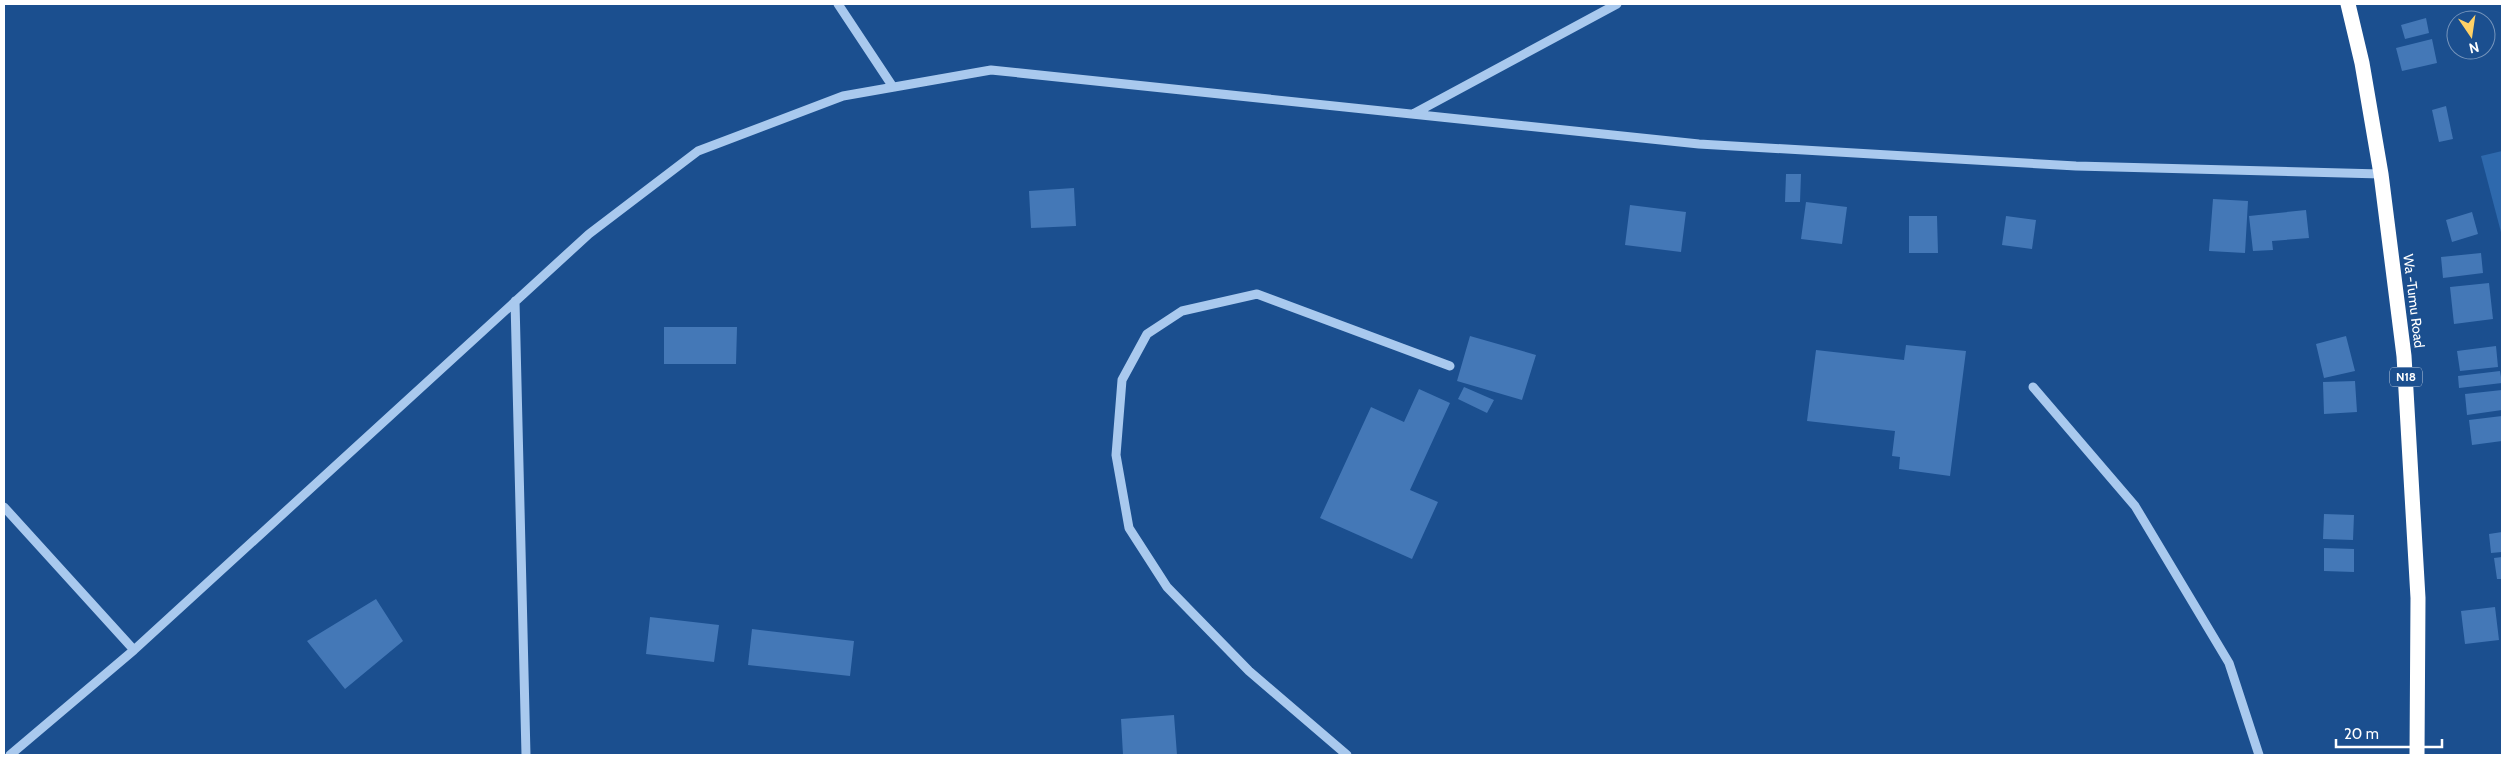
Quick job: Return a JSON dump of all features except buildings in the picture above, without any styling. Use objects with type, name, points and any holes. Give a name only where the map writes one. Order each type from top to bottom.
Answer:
[{"type":"highway","name":"Wa -Tumu Road","points":[[2348,4],[2362,63],[2381,174],[2404,356],[2418,598],[2417,755]]},
{"type":"street","points":[[838,4],[894,87]]},
{"type":"street","points":[[1412,114],[1617,4]]},
{"type":"street","points":[[10,755],[134,650],[590,234],[698,151],[843,96],[991,70],[1739,146],[2076,166],[2381,174]]},
{"type":"street","points":[[1347,755],[1250,671],[1167,587],[1129,528],[1116,456],[1122,380],[1147,334],[1182,311],[1257,294],[1450,366]]},
{"type":"street","points":[[515,301],[526,755]]},
{"type":"street","points":[[2033,388],[2140,515],[2229,662],[2259,755]]},
{"type":"street","points":[[4,507],[134,650]]},
{"type":"shaded area","points":[[2502,151],[2502,236],[2481,156]]}]
